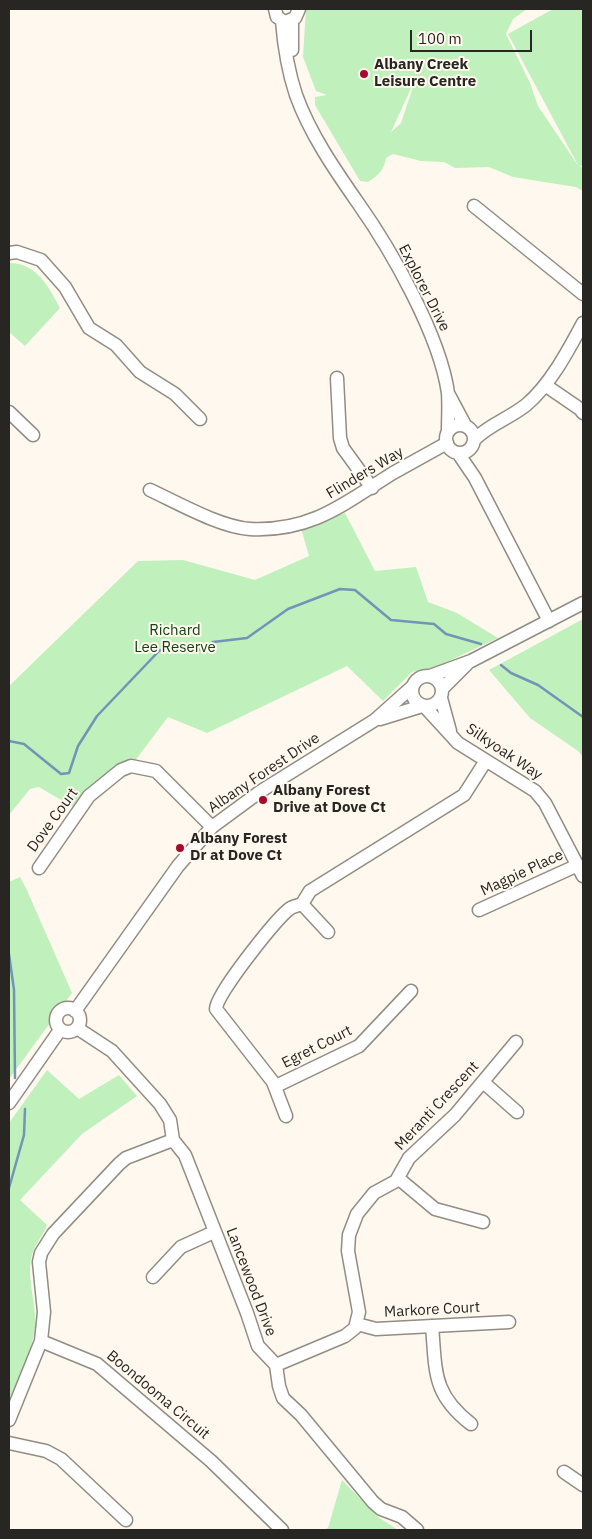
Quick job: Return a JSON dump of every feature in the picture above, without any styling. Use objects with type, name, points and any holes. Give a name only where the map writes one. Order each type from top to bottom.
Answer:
[{"type":"street","points":[[275,9],[276,16],[287,21],[297,16],[299,9]]},
{"type":"street","name":"Explorer Drive","points":[[287,21],[290,73],[297,96],[318,141],[347,189],[358,203],[408,287],[428,328],[439,357],[448,393],[452,444],[474,478],[548,621]]},
{"type":"street","points":[[474,206],[583,294]]},
{"type":"street","points":[[9,253],[18,252],[41,260],[65,286],[89,328],[116,345],[140,372],[175,394],[200,419]]},
{"type":"street","points":[[471,435],[456,425],[452,444],[466,452],[471,435],[524,407],[545,385],[583,323]]},
{"type":"street","points":[[337,378],[340,438],[343,448],[372,488]]},
{"type":"street","points":[[545,385],[583,413]]},
{"type":"street","name":"Explorer Drive","points":[[448,393],[471,435],[474,478]]},
{"type":"street","points":[[9,412],[34,435]]},
{"type":"street","name":"Flinders Way","points":[[150,490],[207,517],[249,529],[290,527],[334,512],[426,455],[452,444]]},
{"type":"street","points":[[470,661],[442,693],[436,704],[423,706],[414,699],[413,686],[420,678],[470,661],[583,603]]},
{"type":"street","points":[[430,676],[438,681],[442,693]]},
{"type":"street","name":"Albany Forest Drive","points":[[75,1011],[178,866],[212,827],[261,791],[375,720],[413,686]]},
{"type":"street","name":"Silkyoak Way","points":[[442,693],[450,734]]},
{"type":"street","name":"Silkyoak Way","points":[[423,706],[458,743],[486,762],[536,791],[545,803],[581,870]]},
{"type":"street","name":"Albany Forest Drive","points":[[375,720],[423,706]]},
{"type":"street","points":[[286,1116],[276,1086],[222,1018],[216,1006],[221,996],[276,921],[290,908],[302,904],[310,891],[464,795],[486,762]]},
{"type":"street","name":"Dove Court","points":[[39,868],[89,796],[121,770],[130,766],[156,771],[212,827]]},
{"type":"street","name":"Magpie Place","points":[[479,910],[581,870]]},
{"type":"street","points":[[302,904],[328,932]]},
{"type":"street","name":"Egret Court","points":[[276,1086],[359,1046],[411,991]]},
{"type":"street","points":[[66,1008],[75,1011],[80,1019],[77,1028],[69,1033],[60,1030],[56,1022],[58,1013],[66,1008]]},
{"type":"street","name":"Lancewood Drive","points":[[77,1028],[112,1051],[125,1063],[165,1111],[171,1124],[173,1140],[185,1155],[247,1313],[254,1339],[261,1350],[276,1365]]},
{"type":"street","points":[[9,1101],[60,1030]]},
{"type":"street","name":"Meranti Crescent","points":[[357,1324],[358,1306],[348,1251],[349,1236],[357,1214],[371,1197],[398,1178],[409,1158],[451,1119],[516,1042]]},
{"type":"street","points":[[483,1082],[517,1112]]},
{"type":"street","points":[[9,1420],[41,1341],[44,1312],[38,1262],[46,1244],[126,1158],[173,1140]]},
{"type":"street","points":[[398,1178],[434,1209],[482,1222]]},
{"type":"street","points":[[153,1278],[181,1247],[214,1232]]},
{"type":"street","name":"Markore Court","points":[[357,1324],[376,1329],[509,1322]]},
{"type":"street","points":[[357,1324],[345,1336],[276,1365],[279,1386],[286,1402],[301,1415],[373,1502],[382,1509],[402,1517],[417,1530]]},
{"type":"street","points":[[432,1326],[434,1365],[439,1387],[454,1410],[471,1424]]},
{"type":"street","name":"Boondooma Circuit","points":[[41,1341],[97,1364],[211,1461],[282,1530]]},
{"type":"street","points":[[9,1443],[46,1451],[61,1458],[126,1520]]},
{"type":"street","points":[[564,1472],[583,1485]]},
{"type":"green space","points":[[306,9],[527,9],[513,19],[506,34],[530,83],[538,106],[579,167],[583,167],[583,191],[576,187],[513,177],[489,167],[455,168],[444,162],[421,161],[393,154],[386,158],[382,169],[375,177],[368,182],[360,181],[315,105],[315,97],[327,95],[316,91],[303,57]],"holes":[[[414,84],[401,123],[391,132]]]},
{"type":"green space","points":[[553,9],[583,9],[583,165],[579,167],[508,34]]},
{"type":"green space","points":[[9,263],[19,264],[34,271],[46,284],[60,308],[25,346],[9,332]]},
{"type":"green space","name":"Richard Lee Reserve","points":[[345,513],[375,571],[416,567],[428,602],[457,613],[498,638],[436,667],[412,672],[383,701],[347,666],[207,733],[168,717],[134,762],[99,780],[73,807],[39,787],[30,789],[9,815],[9,686],[138,561],[183,560],[255,580],[309,556],[301,528]]},
{"type":"green space","points":[[583,619],[583,757],[578,751],[530,718],[489,670]]},
{"type":"green space","points":[[20,877],[72,993],[9,1079],[9,882]]},
{"type":"green space","points":[[47,1070],[79,1099],[119,1075],[137,1096],[82,1134],[20,1200],[47,1225],[34,1249],[31,1259],[30,1276],[35,1310],[35,1327],[31,1346],[9,1400],[9,1123]]},
{"type":"green space","points":[[342,1480],[378,1517],[398,1530],[324,1530],[328,1528]]},
{"type":"waterway","points":[[9,741],[24,744],[61,774],[69,773],[78,746],[97,716],[159,651],[174,646],[184,646],[199,650],[213,642],[247,638],[288,609],[340,589],[355,590],[391,620],[434,624],[446,634],[481,644]]},
{"type":"waterway","points":[[501,665],[511,673],[538,685],[583,717]]},
{"type":"waterway","points":[[9,954],[14,990],[15,1078]]},
{"type":"waterway","points":[[9,1188],[24,1135],[25,1109]]},
{"type":"place","name":"Albany Creek Leisure Centre","points":[[364,74]]},
{"type":"place","name":"Albany Forest Drive at Dove Ct","points":[[263,800]]},
{"type":"place","name":"Albany Forest Dr at Dove Ct","points":[[180,848]]}]
